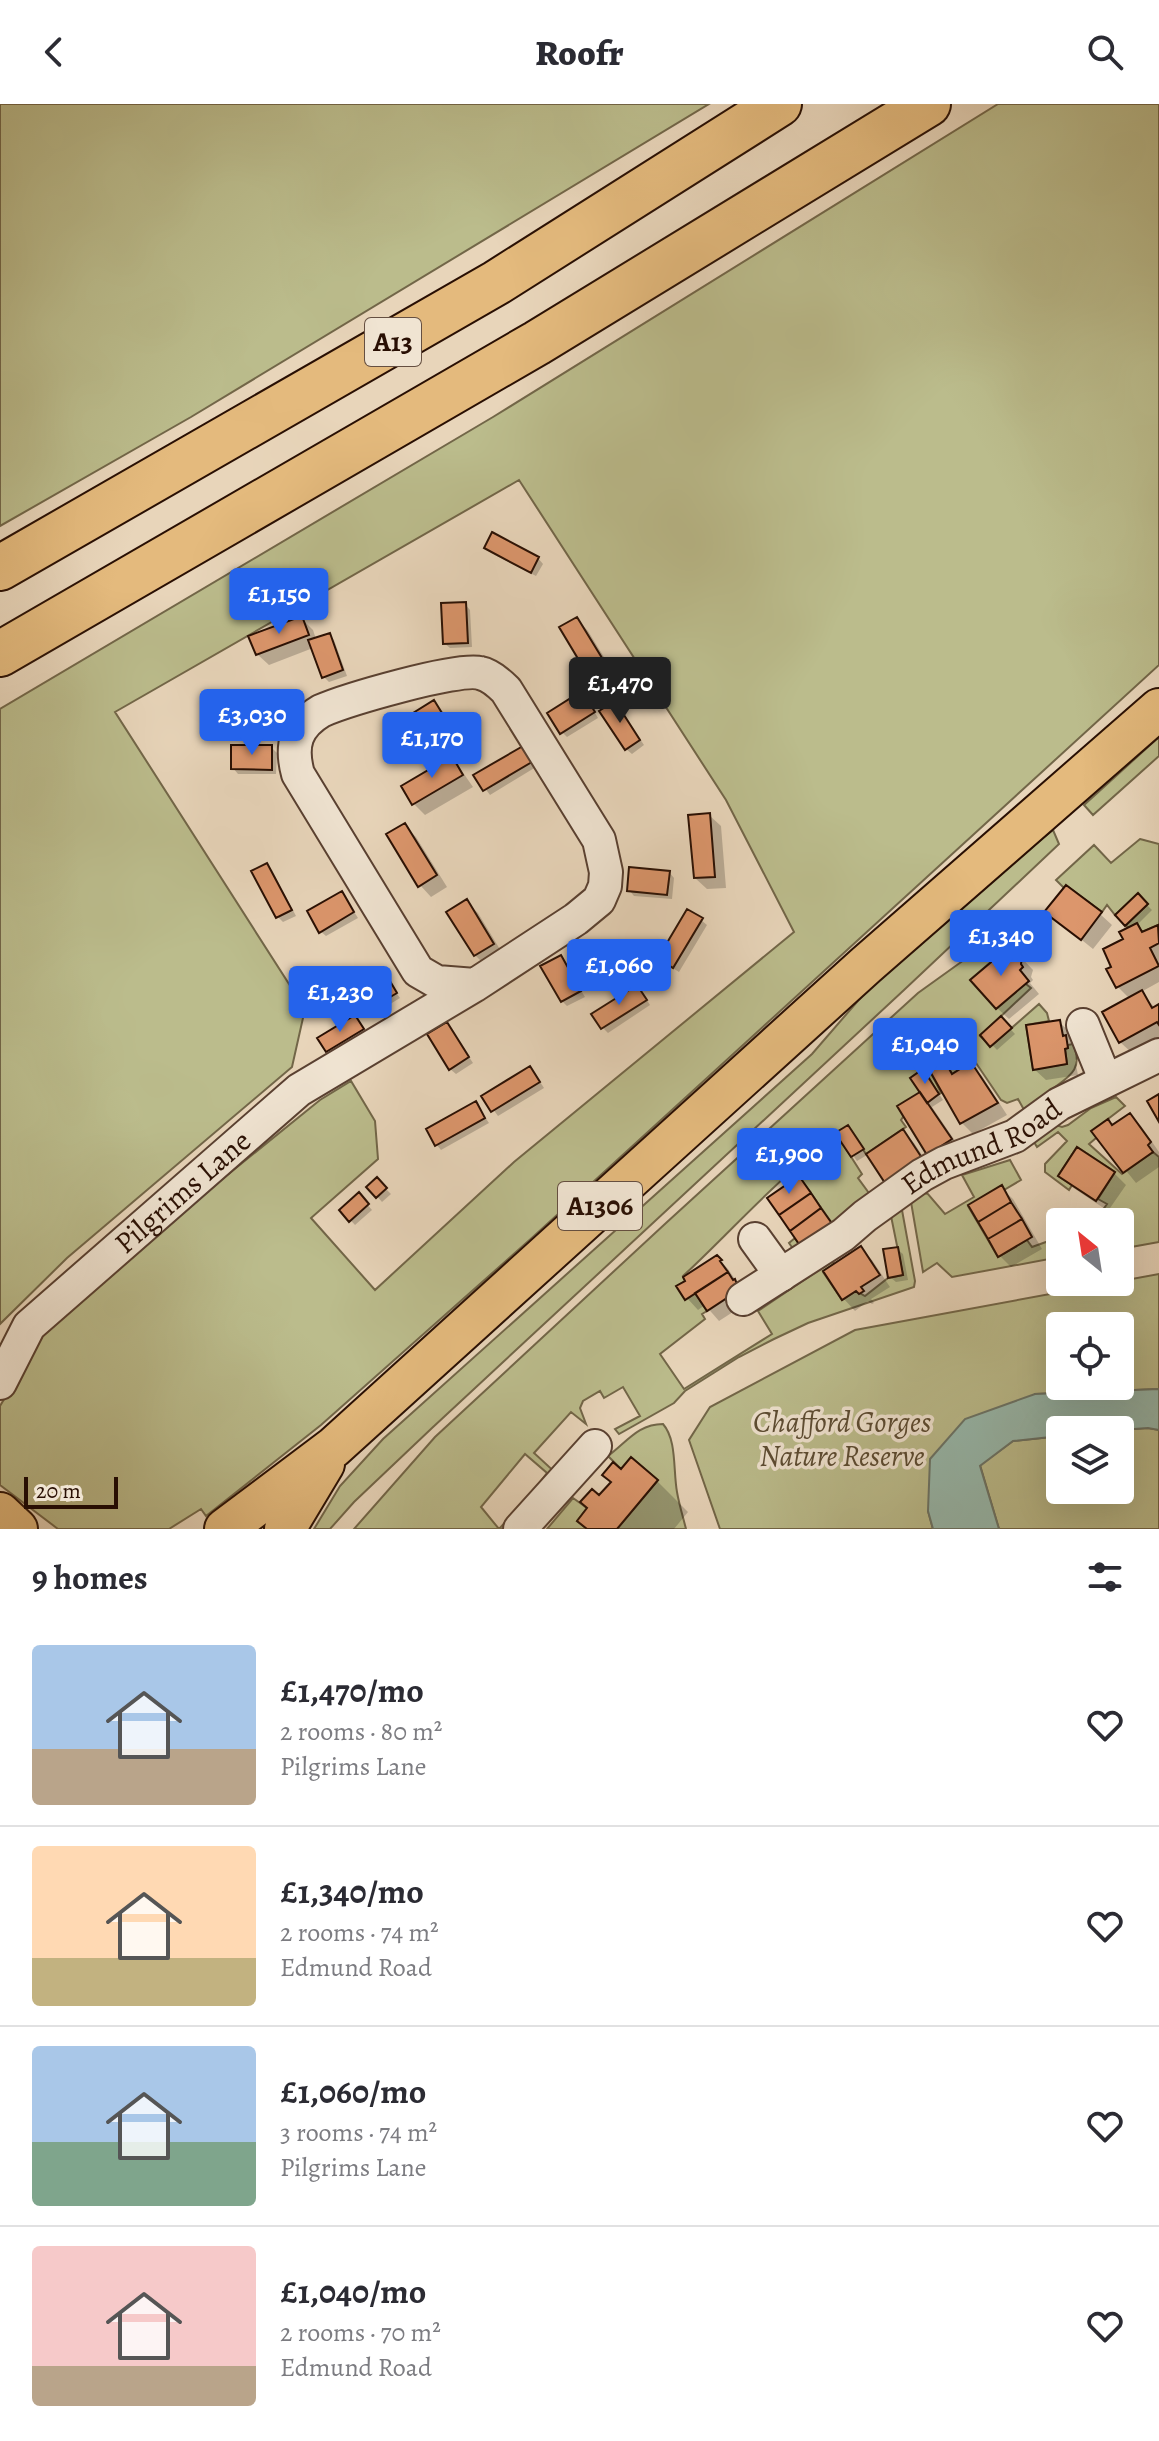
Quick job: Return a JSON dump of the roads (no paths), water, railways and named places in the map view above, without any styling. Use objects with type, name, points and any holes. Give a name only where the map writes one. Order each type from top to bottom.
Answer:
[{"type":"highway","name":"A13","points":[[0,568],[496,283],[779,104]]},
{"type":"highway","name":"A13","points":[[0,654],[537,343],[928,104]]},
{"type":"main road","name":"A1306","points":[[225,1529],[334,1447],[866,965],[1159,709]]},
{"type":"main road","name":"A1306","points":[[285,1529],[334,1447]]},
{"type":"main road","points":[[0,1513],[17,1529]]},
{"type":"street","name":"Pilgrims Lane","points":[[0,1383],[29,1326],[299,1090],[475,985],[594,905],[602,895],[606,872],[599,840],[506,690],[478,672],[447,675],[328,708],[308,718],[296,740],[298,774],[418,971]]},
{"type":"street","points":[[397,1031],[418,971],[437,982],[475,985]]},
{"type":"street","points":[[1083,1025],[1105,1079]]},
{"type":"street","name":"Edmund Road","points":[[743,1299],[843,1235],[922,1175],[944,1163],[1015,1136],[1059,1104],[1159,1055]]},
{"type":"street","points":[[755,1239],[781,1275]]},
{"type":"street","points":[[520,1529],[595,1446]]},
{"type":"water","points":[[1159,1389],[1159,1430],[1134,1429],[1134,1416],[1046,1416],[1046,1437],[1013,1441],[980,1466],[999,1529],[933,1529],[928,1511],[930,1459],[965,1419],[1035,1394],[1046,1394],[1046,1400],[1134,1400],[1134,1390]]},
{"type":"park label","name":"Chafford Gorges Nature Reserve","points":[[842,1439]]}]
